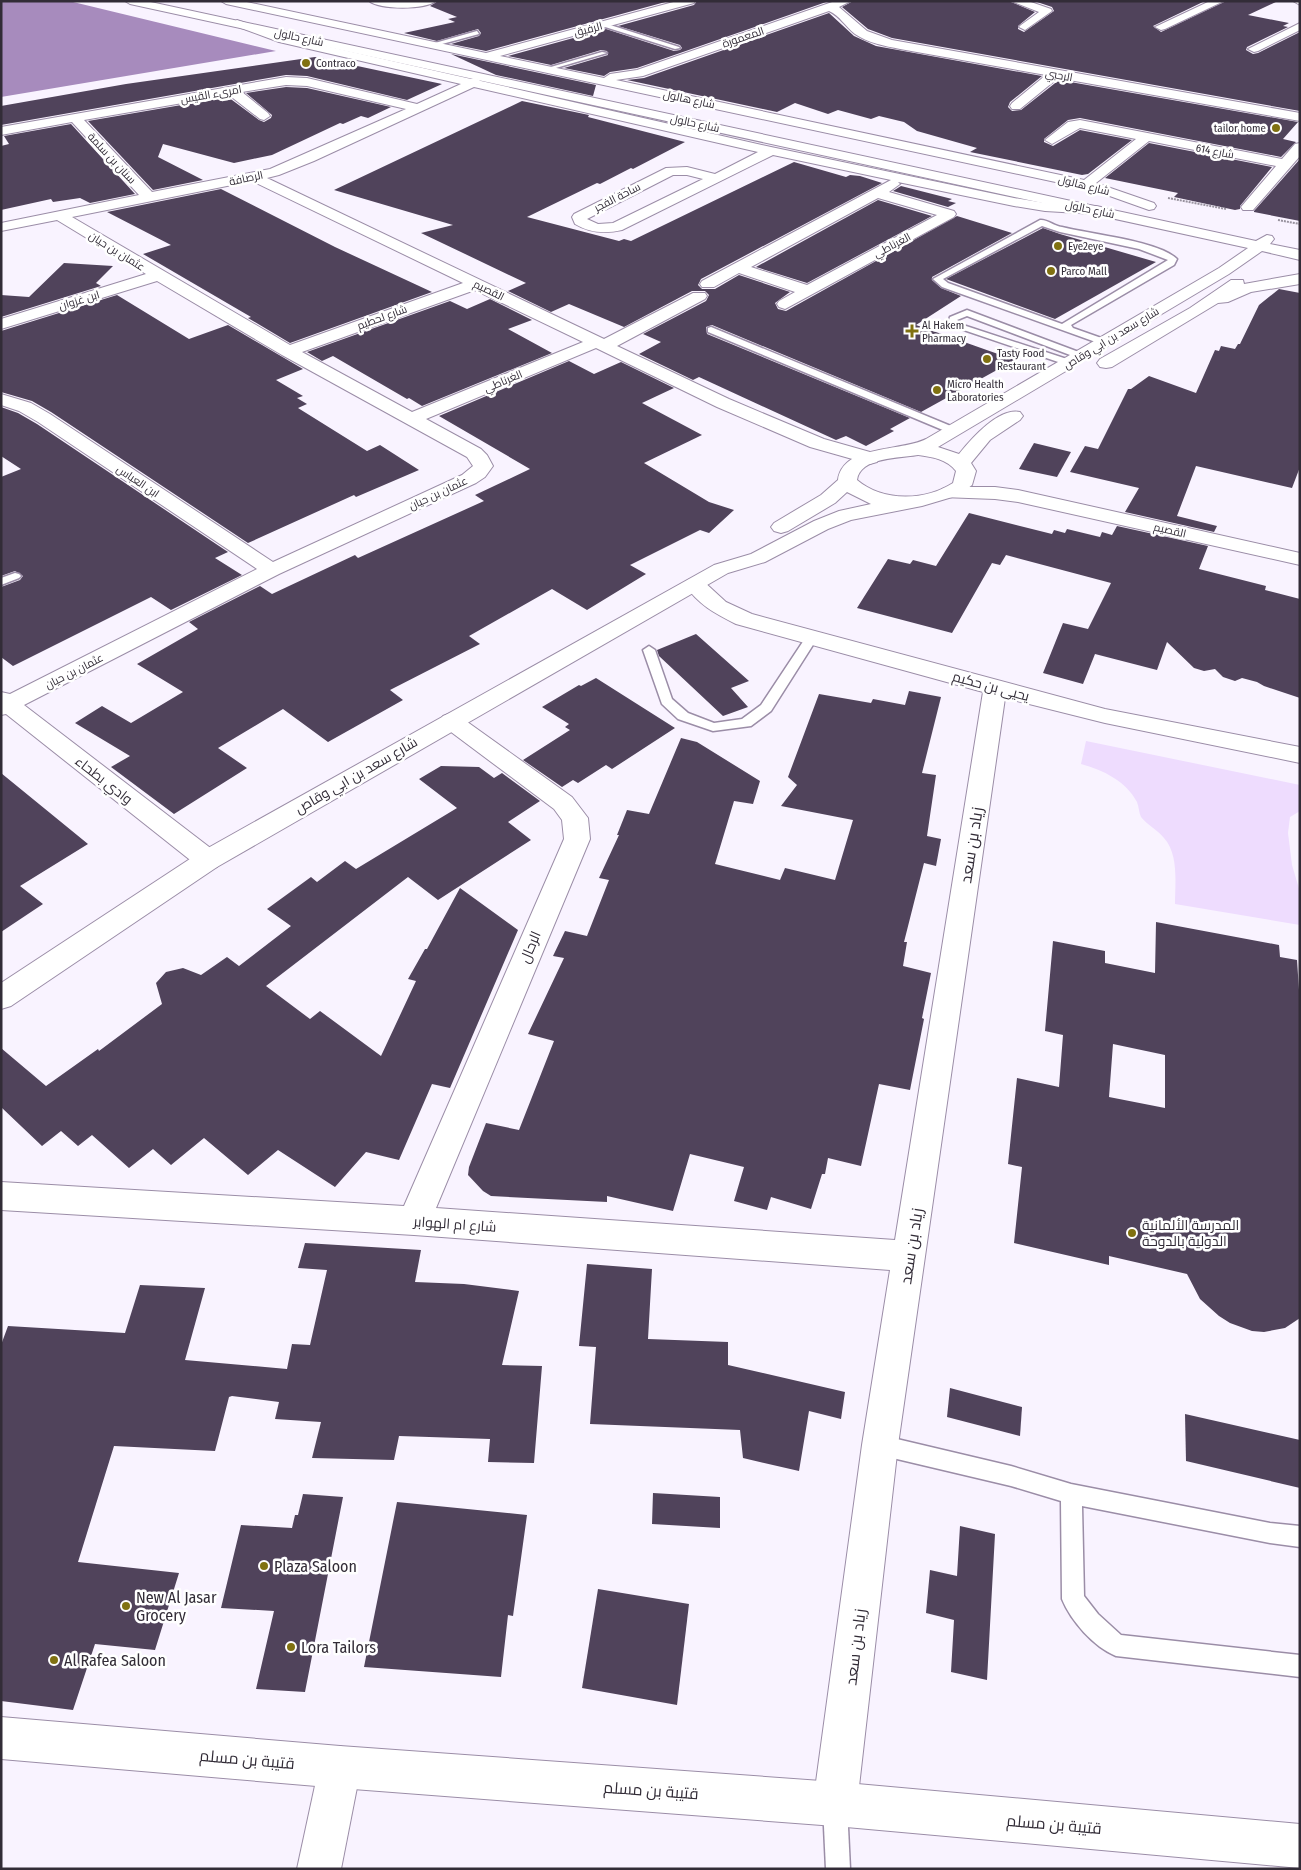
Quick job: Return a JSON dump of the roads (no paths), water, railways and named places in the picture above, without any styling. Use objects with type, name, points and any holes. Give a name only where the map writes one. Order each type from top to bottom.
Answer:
[{"type":"street","name":"شارع حالول","points":[[130,1],[1282,251]]},
{"type":"street","name":"شارع هالول","points":[[226,1],[1087,184],[1149,206]]},
{"type":"street","points":[[374,1],[396,6],[431,1]]},
{"type":"street","name":"الرفيق","points":[[486,56],[690,1]]},
{"type":"street","name":"المعمورة","points":[[627,86],[628,79],[639,73],[846,1]]},
{"type":"street","points":[[1016,1],[1047,11],[1025,26]]},
{"type":"street","points":[[1161,27],[1219,1]]},
{"type":"street","name":"شارع حالول","points":[[201,3],[1149,206],[1167,204]]},
{"type":"street","name":"الرحبي","points":[[829,7],[845,15],[853,26],[860,31],[888,43],[938,54],[1300,116]]},
{"type":"street","name":"شارع هالول","points":[[237,23],[283,40],[903,179],[1032,205],[1096,210]]},
{"type":"street","points":[[1254,49],[1300,26]]},
{"type":"street","name":"المعمورة","points":[[595,80],[639,73]]},
{"type":"street","points":[[1016,106],[1055,74]]},
{"type":"street","name":"امرىء القيس","points":[[1,131],[276,82],[300,81],[419,108]]},
{"type":"street","name":"الرصافة","points":[[1,228],[255,177],[289,167],[475,82]]},
{"type":"street","points":[[231,90],[264,116]]},
{"type":"street","name":"سنان بن سلمة","points":[[75,118],[148,198]]},
{"type":"street","name":"شارع 614","points":[[1052,140],[1076,124],[1285,164]]},
{"type":"street","points":[[1087,184],[1146,137]]},
{"type":"street","points":[[1248,207],[1300,147]]},
{"type":"street","name":"ساحة الفجر","points":[[716,178],[687,171],[663,173],[583,214],[579,217],[580,221],[591,227],[603,229],[617,226],[716,178],[771,150]]},
{"type":"street","name":"القصيم","points":[[255,177],[723,403],[817,443],[870,458]]},
{"type":"street","name":"الغرناطي","points":[[411,419],[600,344],[704,290],[738,268],[903,179]]},
{"type":"street","points":[[902,200],[930,184]]},
{"type":"street","points":[[877,193],[949,214]]},
{"type":"street","name":"الغرناطي","points":[[785,304],[966,205]]},
{"type":"street","name":"عثمان بن حيان","points":[[3,704],[272,570],[469,479],[483,466],[480,458],[474,453],[288,351],[157,276],[60,216]]},
{"type":"street","points":[[1128,217],[1210,242],[1223,253],[1225,260],[1224,271]]},
{"type":"street","points":[[1254,228],[1284,229]]},
{"type":"street","name":"شارع سعد بن ابي وقاص","points":[[918,449],[954,431],[1224,271],[1284,229]]},
{"type":"street","name":"شارع سعد بن ابي وقاص","points":[[1095,370],[1196,311],[1262,266],[1282,251],[1284,229]]},
{"type":"street","points":[[1282,251],[1300,255]]},
{"type":"street","points":[[738,268],[808,291]]},
{"type":"street","name":"ابن غزوان","points":[[1,324],[157,276]]},
{"type":"street","points":[[1196,311],[1247,288],[1300,279]]},
{"type":"street","name":"شارع لحطيم","points":[[288,351],[476,284]]},
{"type":"street","name":"ابن العباس","points":[[1,399],[25,407],[44,418],[272,570]]},
{"type":"street","name":"القصيم","points":[[723,403],[737,413],[808,449],[846,479],[858,492],[873,499],[903,504],[949,493],[995,493],[1040,501],[1300,559]]},
{"type":"street","points":[[949,493],[958,488],[964,481],[966,472],[962,465],[983,436],[1028,409]]},
{"type":"street","points":[[870,458],[918,449]]},
{"type":"street","name":"القصيم","points":[[918,449],[943,454],[962,465],[1040,501]]},
{"type":"street","name":"شارع سعد بن ابي وقاص","points":[[1,998],[208,860],[721,569],[736,555],[828,499],[846,479],[853,466],[870,458]]},
{"type":"street","name":"شارع سعد بن ابي وقاص","points":[[721,569],[758,558],[821,525],[846,516],[903,504]]},
{"type":"street","name":"يحيى بن حكيم","points":[[695,584],[718,607],[732,614],[812,637],[995,688],[1105,716],[1300,755]]},
{"type":"street","name":"زياد بن سعد","points":[[835,1804],[880,1445],[995,688]]},
{"type":"street","name":"وادي بطحاء","points":[[3,704],[208,860]]},
{"type":"street","name":"الرحال","points":[[414,1221],[577,839],[575,818],[563,803],[451,721]]},
{"type":"street","name":"شارع ام الهوابر","points":[[1,1196],[414,1221],[909,1256]]},
{"type":"street","name":"قتيبة بن مسلم","points":[[1,1738],[340,1767],[835,1804],[1300,1846]]},
{"type":"street","points":[[320,1869],[340,1767]]},
{"type":"lane","points":[[604,25],[677,48]]},
{"type":"lane","points":[[431,45],[477,33]]},
{"type":"lane","points":[[547,69],[604,53]]},
{"type":"lane","points":[[1070,330],[1067,328],[1067,322],[1171,263],[1173,259],[1171,256],[1154,250],[1061,229],[1043,222],[941,276],[937,281],[1070,330],[1104,342]]},
{"type":"lane","points":[[967,314],[1075,360],[960,327],[952,323],[953,318],[967,314]]},
{"type":"lane","points":[[711,330],[954,431]]},
{"type":"lane","points":[[1,582],[15,576]]},
{"type":"lane","points":[[649,650],[666,701],[683,716],[713,727],[746,723],[766,708],[812,637]]},
{"type":"lane","points":[[880,1445],[1011,1476],[1071,1494],[1270,1534],[1300,1538]]},
{"type":"lane","points":[[1071,1494],[1073,1599],[1090,1622],[1116,1645],[1300,1666]]},
{"type":"lane","points":[[835,1804],[838,1869]]},
{"type":"place","name":"Contraco","points":[[306,63]]},
{"type":"place","name":"tailor home","points":[[1276,128]]},
{"type":"place","name":"Eye2eye","points":[[1058,246]]},
{"type":"place","name":"Parco Mall","points":[[1051,271]]},
{"type":"place","name":"Al Hakem Pharmacy","points":[[912,331]]},
{"type":"place","name":"Tasty Food Restaurant","points":[[987,359]]},
{"type":"place","name":"Micro Health Laboratories","points":[[937,390]]},
{"type":"place","name":"المدرسة الألمانية الدولية بالدوحة","points":[[1132,1233]]},
{"type":"place","name":"Plaza Saloon","points":[[264,1566]]},
{"type":"place","name":"New Al Jasar Grocery","points":[[126,1606]]},
{"type":"place","name":"Lora Tailors","points":[[291,1647]]},
{"type":"place","name":"Al Rafea Saloon","points":[[54,1660]]}]
